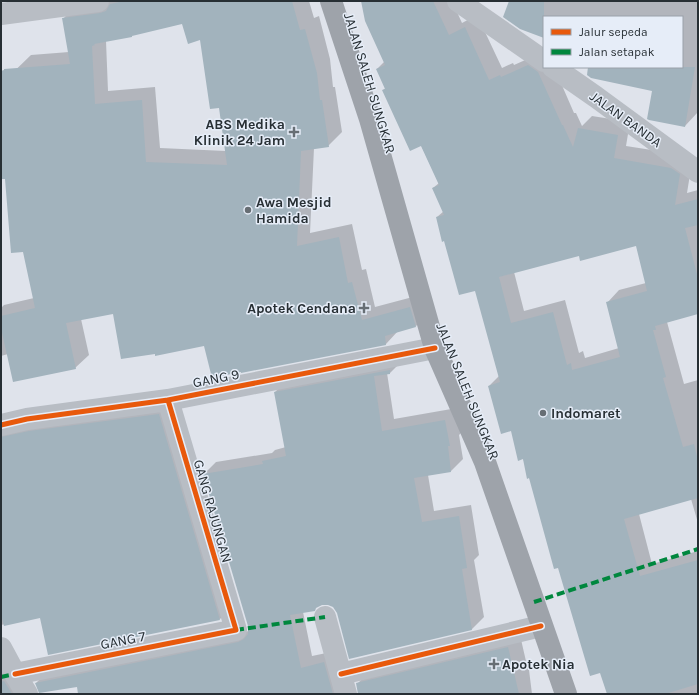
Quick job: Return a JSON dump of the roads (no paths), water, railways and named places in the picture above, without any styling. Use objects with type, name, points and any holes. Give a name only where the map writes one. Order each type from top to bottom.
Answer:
[{"type":"highway","name":"JALAN SALEH SUNGKAR","points":[[331,1],[370,119],[435,348],[485,462],[566,694]]},
{"type":"street","points":[[1,14],[98,1]]},
{"type":"street","points":[[458,1],[543,60]]},
{"type":"street","name":"JALAN BANDA","points":[[554,68],[698,172]]},
{"type":"street","name":"GANG 9","points":[[1,425],[27,419],[168,400],[435,348]]},
{"type":"street","name":"GANG RAJUNGAN","points":[[168,400],[236,630]]},
{"type":"street","points":[[325,617],[344,684],[541,626]]},
{"type":"street","name":"GANG 7","points":[[15,674],[236,630]]},
{"type":"street","points":[[1,648],[26,694]]},
{"type":"place","name":"ABS Medika Klinik 24 Jam","points":[[294,132]]},
{"type":"place","name":"Awa Mesjid Hamida","points":[[248,210]]},
{"type":"place","name":"Apotek Cendana","points":[[364,308]]},
{"type":"place","name":"Indomaret","points":[[543,413]]},
{"type":"place","name":"Apotek Nia","points":[[494,664]]}]
